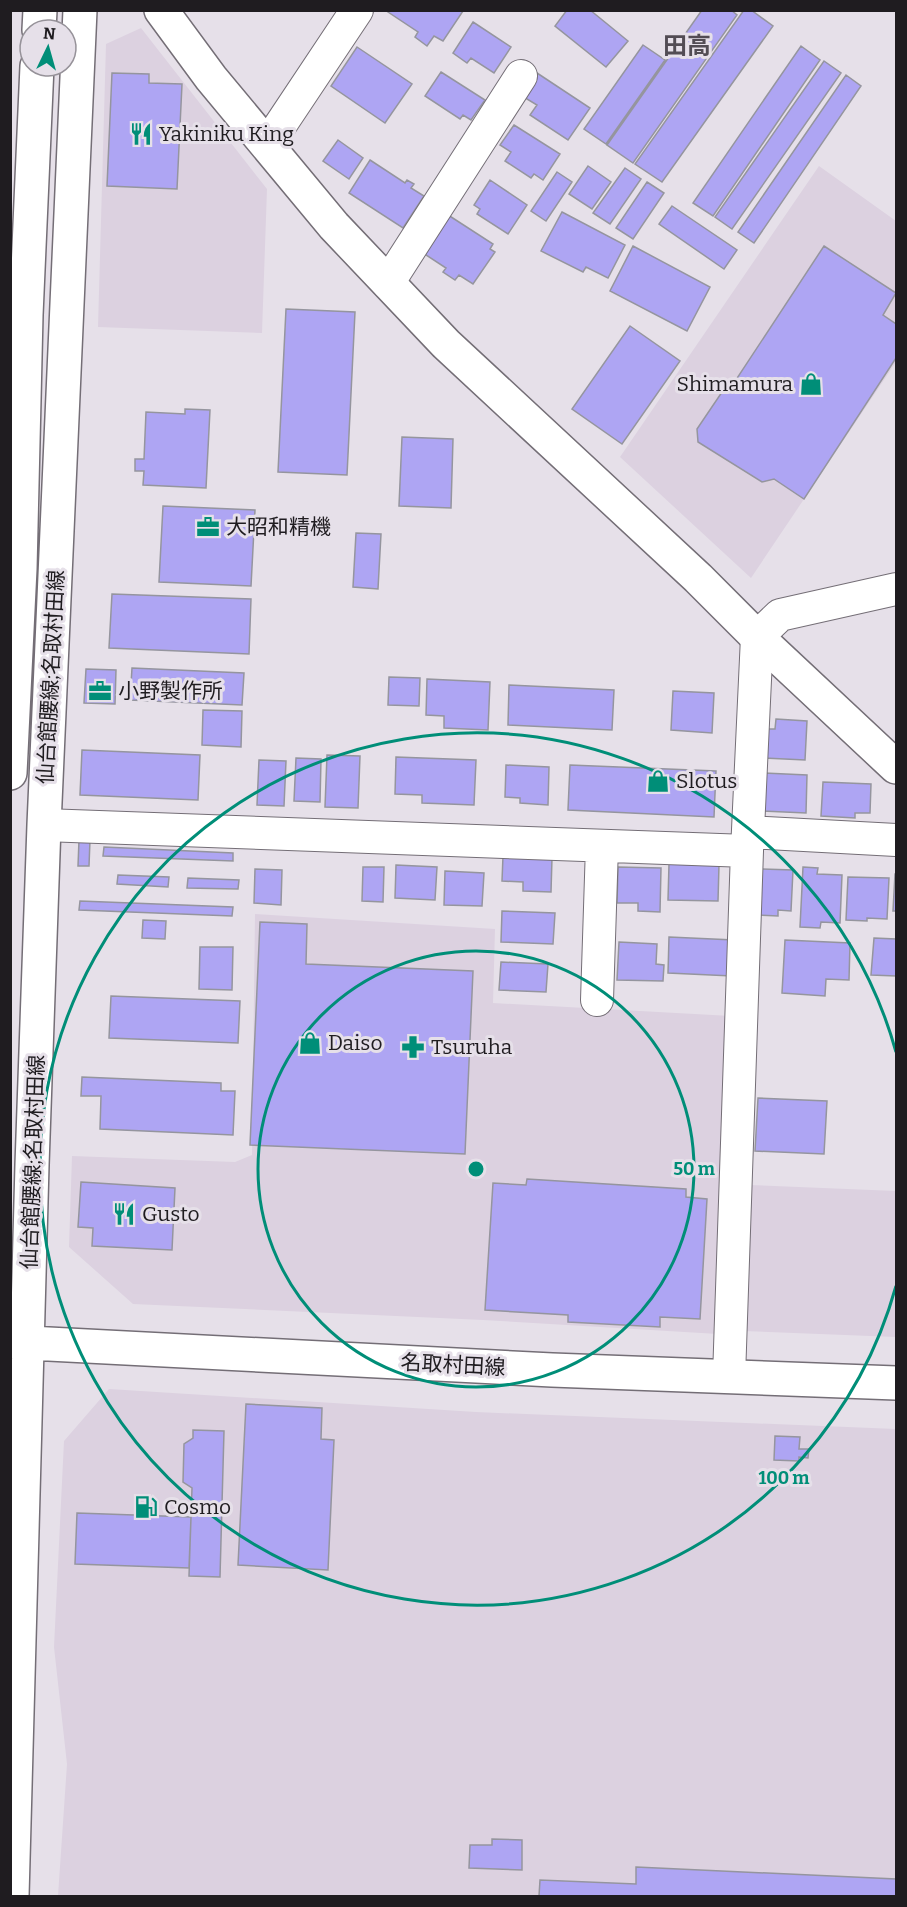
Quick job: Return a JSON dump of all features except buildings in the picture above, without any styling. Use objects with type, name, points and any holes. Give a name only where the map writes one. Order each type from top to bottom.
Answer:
[{"type":"main road","name":"仙台館腰線;名取村田線","points":[[12,1896],[19,1343],[32,1165],[44,825],[80,10]]},
{"type":"main road","points":[[161,10],[211,78],[334,226],[446,344],[897,767]]},
{"type":"main road","name":"仙台館腰線;名取村田線","points":[[10,773],[20,568],[26,315],[37,78]]},
{"type":"main road","name":"名取村田線","points":[[19,1343],[552,1370],[897,1383]]},
{"type":"street","points":[[267,145],[357,10]]},
{"type":"street","points":[[388,283],[521,76]]},
{"type":"street","points":[[729,1377],[747,842],[757,637],[780,615],[897,589]]},
{"type":"street","points":[[44,825],[602,846],[897,840]]},
{"type":"street","points":[[597,1000],[602,846]]},
{"type":"shaded area","points":[[141,28],[267,189],[262,333],[98,327],[106,44]]},
{"type":"shaded area","points":[[819,166],[896,221],[896,362],[751,578],[620,457]]},
{"type":"shaded area","points":[[255,914],[495,929],[493,1003],[731,1016],[718,1334],[483,1320],[133,1304],[69,1247],[72,1156],[235,1162],[252,1155]]},
{"type":"shaded area","points":[[749,1185],[896,1191],[896,1337],[743,1331]]},
{"type":"shaded area","points":[[109,1389],[476,1412],[896,1429],[896,1896],[58,1896],[67,1764],[54,1647],[64,1441]]},
{"type":"place","name":"Yakiniku King","points":[[141,134]]},
{"type":"place","name":"Shimamura","points":[[811,384]]},
{"type":"place","name":"大昭和精機","points":[[208,527]]},
{"type":"place","name":"小野製作所","points":[[100,691]]},
{"type":"place","name":"Slotus","points":[[658,781]]},
{"type":"place","name":"Daiso","points":[[310,1043]]},
{"type":"place","name":"Tsuruha","points":[[413,1047]]},
{"type":"place","name":"Gusto","points":[[124,1214]]},
{"type":"place","name":"Cosmo","points":[[146,1507]]},
{"type":"district","name":"田高","points":[[687,46]]}]
